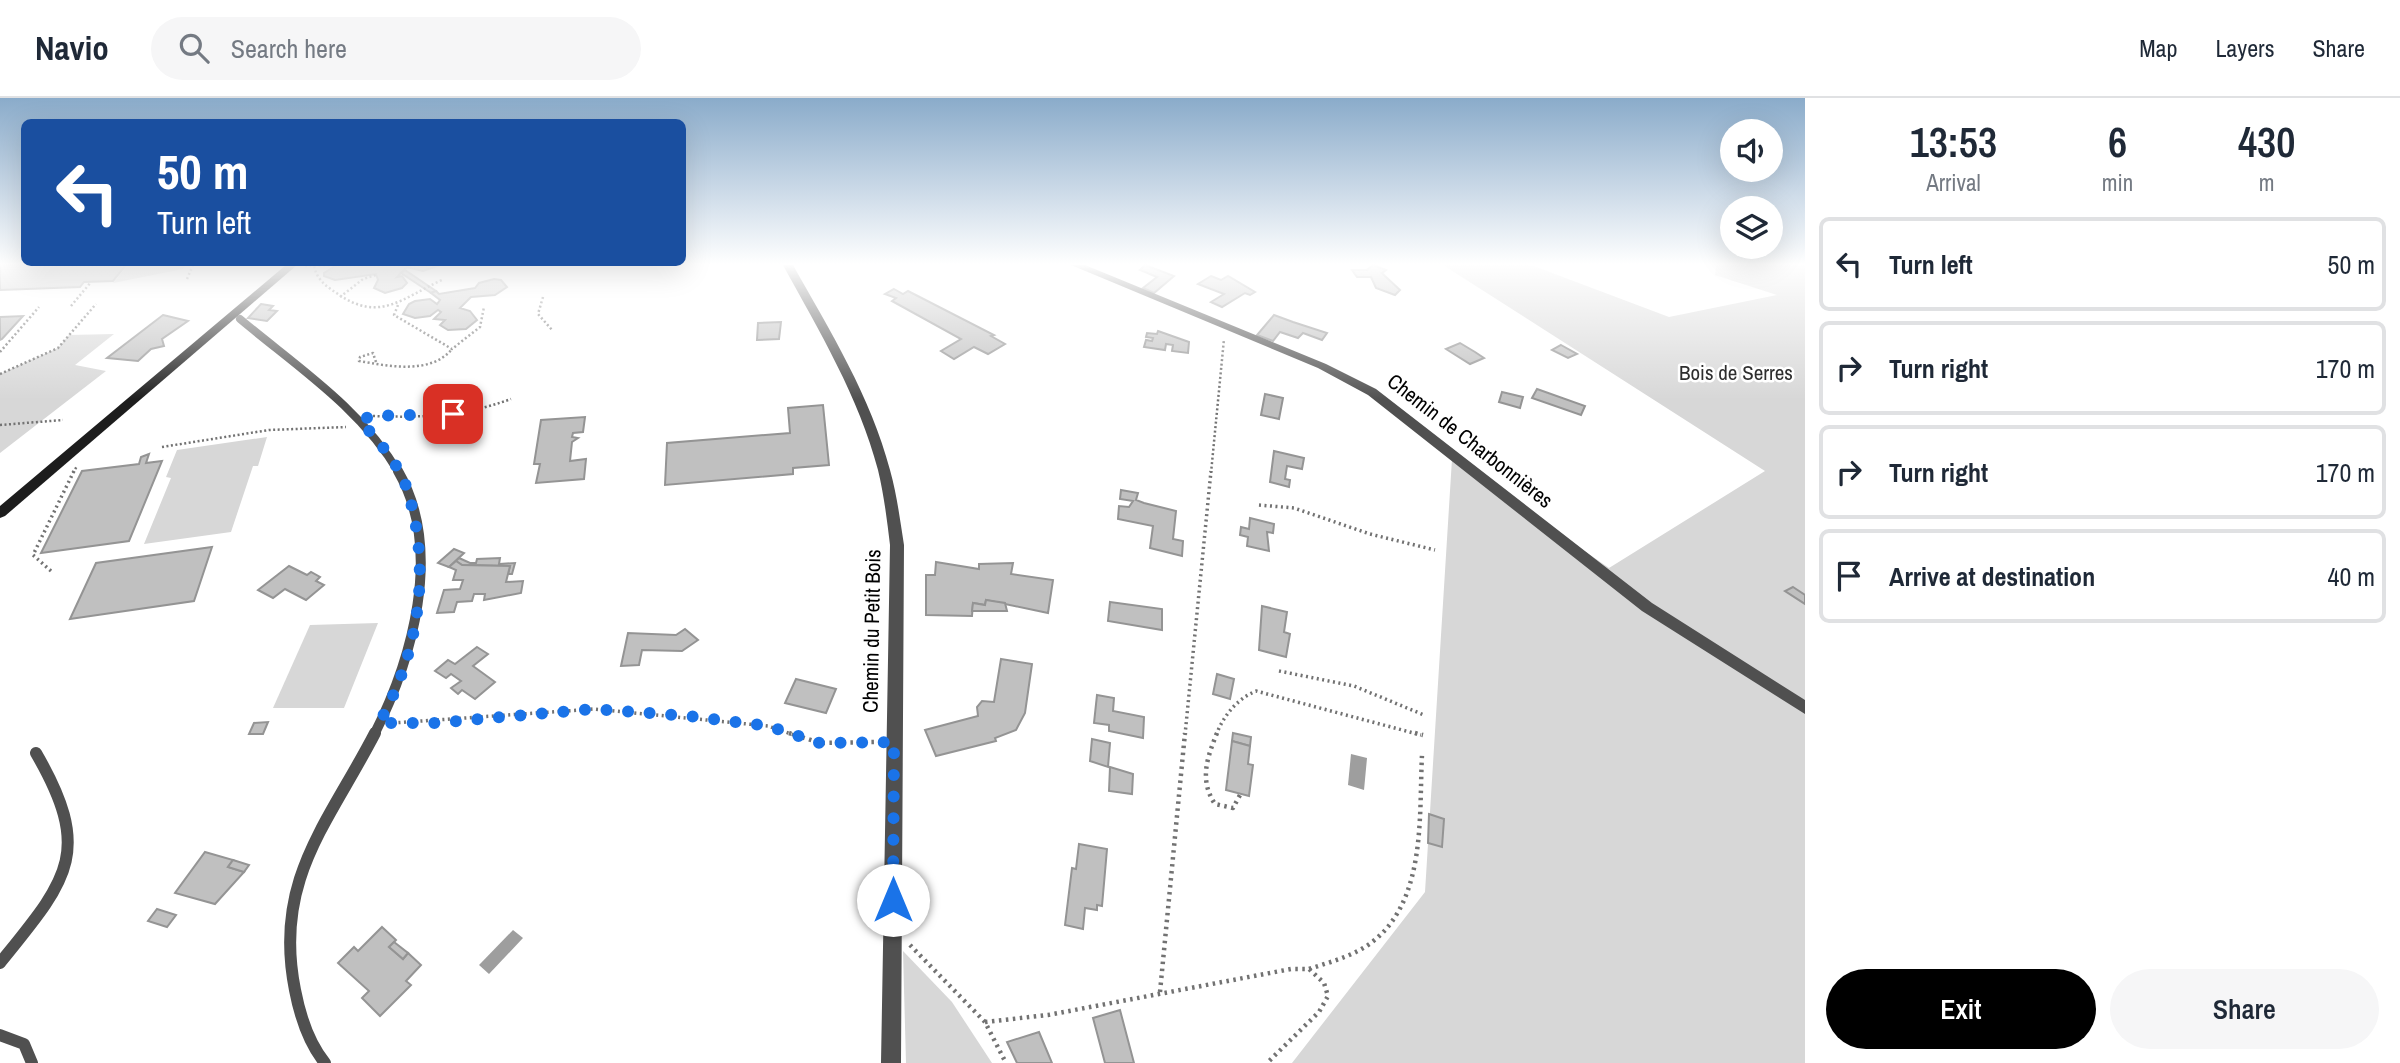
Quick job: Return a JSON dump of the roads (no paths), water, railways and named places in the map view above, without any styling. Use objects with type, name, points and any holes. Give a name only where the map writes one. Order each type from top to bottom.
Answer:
[{"type":"main road","points":[[0,513],[244,310]]},
{"type":"street","name":"Chemin du Petit Bois","points":[[811,310],[862,407],[881,451],[894,508],[897,545],[891,1063]]},
{"type":"street","name":"Chemin de Charbonnières","points":[[1185,310],[1351,379],[1372,392],[1670,624],[1805,708]]},
{"type":"lane","points":[[240,319],[360,421],[386,452],[405,485],[422,567],[418,612],[407,652],[379,723],[318,829],[297,877],[287,956],[304,1028],[325,1063]]},
{"type":"lane","points":[[0,963],[37,917],[69,862],[71,824],[49,773],[36,753]]},
{"type":"lane","points":[[0,1035],[24,1044],[32,1063]]},
{"type":"park label","name":"Bois de Serres","points":[[1736,373]]}]
